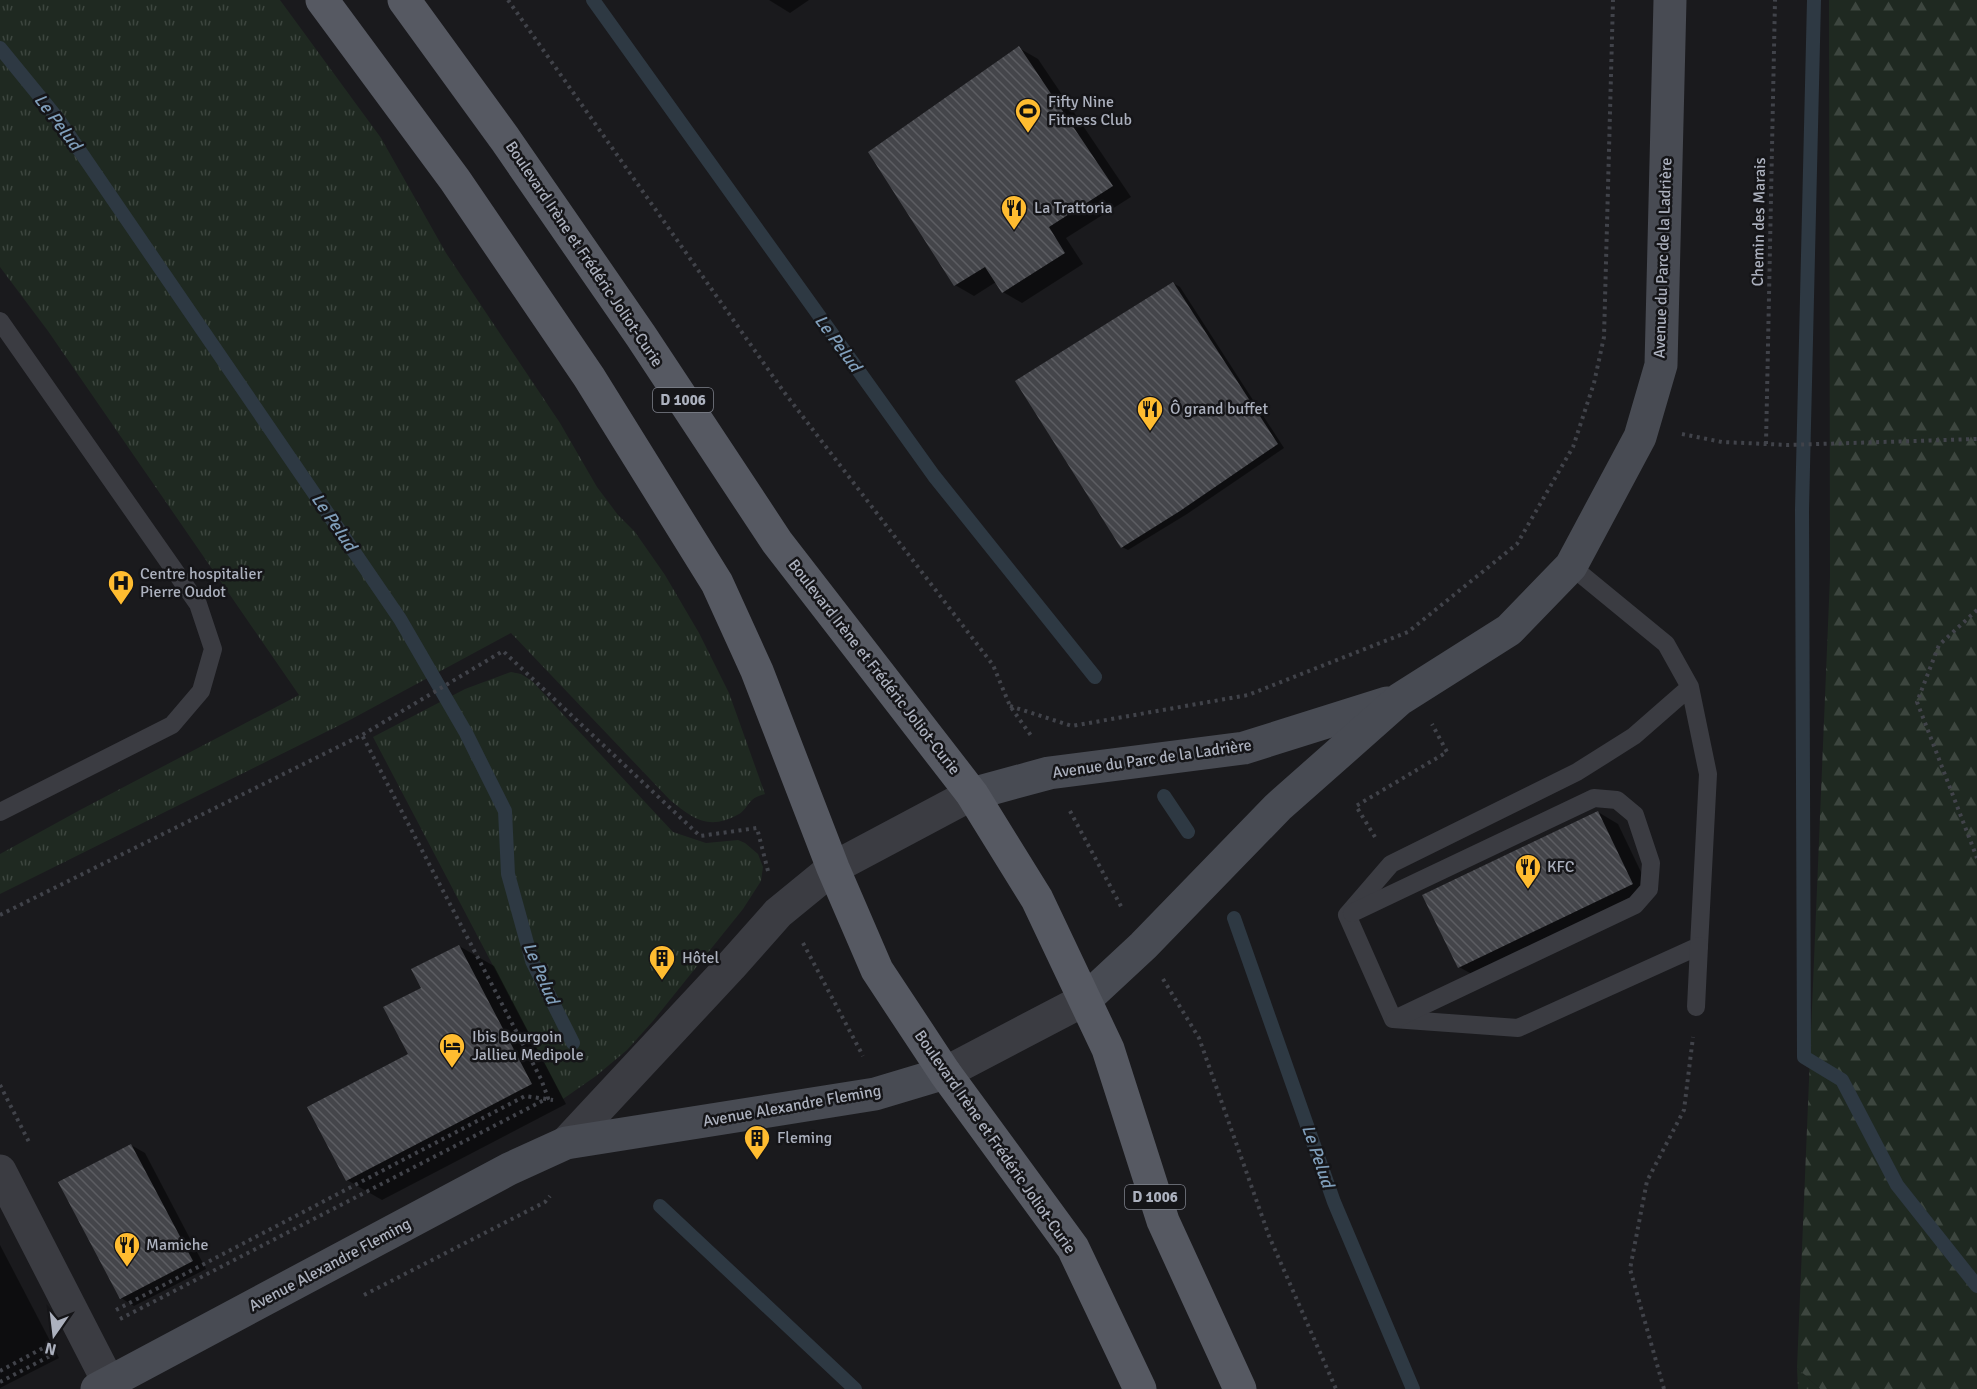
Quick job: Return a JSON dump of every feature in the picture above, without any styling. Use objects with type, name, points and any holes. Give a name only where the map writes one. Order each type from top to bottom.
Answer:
[{"type":"main road","name":"Boulevard Irène et Frédéric Joliot-Curie","points":[[322,0],[455,180],[589,377],[717,583],[757,671],[833,868],[877,970],[945,1073],[1073,1248],[1140,1389]]},
{"type":"main road","name":"Boulevard Irène et Frédéric Joliot-Curie","points":[[404,0],[512,149],[641,336],[777,542],[972,794],[1037,899],[1108,1049],[1163,1221],[1240,1389]]},
{"type":"street","name":"Avenue du Parc de la Ladrière","points":[[1086,999],[1143,946],[1278,807],[1407,695],[1509,630],[1571,566],[1640,437],[1661,365],[1670,0]]},
{"type":"street","name":"Avenue du Parc de la Ladrière","points":[[972,794],[1049,773],[1244,748],[1407,695]]},
{"type":"street","name":"Avenue Alexandre Fleming","points":[[566,1143],[778,913],[833,868],[972,794]]},
{"type":"street","points":[[945,1073],[1086,999]]},
{"type":"street","name":"Avenue Alexandre Fleming","points":[[103,1386],[509,1169],[566,1143],[874,1094],[945,1073]]},
{"type":"street","points":[[0,1171],[85,1338],[103,1386]]},
{"type":"lane","points":[[0,321],[198,604],[213,649],[201,691],[172,725],[0,812]]},
{"type":"lane","points":[[1571,566],[1666,644],[1690,687],[1708,774],[1696,1007]]},
{"type":"lane","points":[[1347,915],[1390,864],[1577,772],[1634,736],[1690,687]]},
{"type":"lane","points":[[1347,915],[1594,798],[1617,800],[1635,815],[1651,863],[1648,889],[1635,905],[1393,1020]]},
{"type":"lane","points":[[1347,915],[1393,1020]]},
{"type":"lane","points":[[1393,1020],[1518,1028],[1699,946]]},
{"type":"path","points":[[508,0],[784,392],[993,665],[1010,706],[1033,740]]},
{"type":"path","points":[[1010,706],[1072,726],[1248,695],[1408,632],[1517,544],[1573,447],[1594,383],[1604,337],[1613,0]]},
{"type":"path","name":"Chemin des Marais","points":[[1766,444],[1775,0]]},
{"type":"path","points":[[1644,423],[1722,442],[1819,445],[1977,439]]},
{"type":"path","points":[[1977,610],[1939,645],[1917,702],[1977,858]]},
{"type":"path","points":[[0,915],[362,735],[503,651],[700,836],[758,828],[768,873]]},
{"type":"path","points":[[1390,864],[1356,806],[1447,752],[1407,695]]},
{"type":"path","points":[[362,735],[541,1079],[548,1098]]},
{"type":"path","points":[[1066,802],[1143,946],[1199,1038],[1269,1236],[1336,1389]]},
{"type":"path","points":[[778,913],[799,936],[841,1014],[867,1064],[874,1094]]},
{"type":"path","points":[[1664,1389],[1630,1269],[1647,1181],[1684,1110],[1696,1007]]},
{"type":"path","points":[[116,1311],[525,1096],[548,1098],[558,1102]]},
{"type":"path","points":[[0,1382],[548,1098]]},
{"type":"path","points":[[359,1297],[545,1202],[556,1188]]},
{"type":"path","points":[[0,1371],[47,1346]]},
{"type":"green space","points":[[0,0],[280,0],[381,138],[446,253],[560,423],[597,487],[618,515],[635,532],[665,575],[699,633],[729,693],[765,794],[753,799],[739,814],[719,822],[702,820],[686,813],[670,800],[511,633],[348,721],[0,894],[0,854],[299,695],[48,331],[0,267]]},
{"type":"green space","points":[[1829,0],[1977,0],[1977,1389],[1820,1389],[1797,1368],[1830,577]]},
{"type":"green space","points":[[511,672],[521,674],[532,681],[673,832],[706,843],[738,840],[758,854],[763,867],[761,881],[743,909],[653,1021],[627,1050],[563,1099],[373,737],[465,689]]},
{"type":"green space","points":[[1797,1368],[1820,1389],[1798,1389]]},
{"type":"building","points":[[1019,46],[1113,186],[1049,227],[1065,253],[1002,293],[985,267],[954,286],[868,152]]},
{"type":"building","points":[[1173,282],[1278,444],[1121,548],[1015,381]]},
{"type":"building","name":"KFC","points":[[1598,811],[1633,884],[1458,968],[1422,895]]},
{"type":"building","name":"Ibis Bourgoin Jallieu Medipole","points":[[459,945],[532,1084],[346,1181],[307,1107],[408,1054],[383,1007],[421,988],[411,969]]},
{"type":"building","points":[[131,1144],[193,1261],[120,1299],[58,1182]]},
{"type":"waterway","name":"Le Pelud","points":[[593,0],[934,476],[1095,677]]},
{"type":"waterway","points":[[1814,0],[1802,510],[1804,1057],[1842,1080],[1897,1185],[1977,1286]]},
{"type":"waterway","name":"Le Pelud","points":[[0,48],[58,119],[400,619],[466,733],[505,811],[508,874],[532,961],[573,1043]]},
{"type":"waterway","points":[[1164,796],[1188,832]]},
{"type":"waterway","name":"Le Pelud","points":[[1234,918],[1334,1202],[1413,1389]]},
{"type":"waterway","name":"Le Pelud","points":[[660,1206],[855,1389]]},
{"type":"place","name":"Fifty Nine Fitness Club","points":[[1028,134]]},
{"type":"place","name":"La Trattoria","points":[[1014,231]]},
{"type":"place","name":"Ô grand buffet","points":[[1150,432]]},
{"type":"place","name":"Centre hospitalier Pierre Oudot","points":[[121,606]]},
{"type":"place","name":"KFC","points":[[1528,890]]},
{"type":"place","name":"Hôtel","points":[[662,981]]},
{"type":"place","name":"Ibis Bourgoin Jallieu Medipole","points":[[452,1069]]},
{"type":"place","name":"Fleming","points":[[757,1161]]},
{"type":"place","name":"Mamiche","points":[[127,1268]]}]
